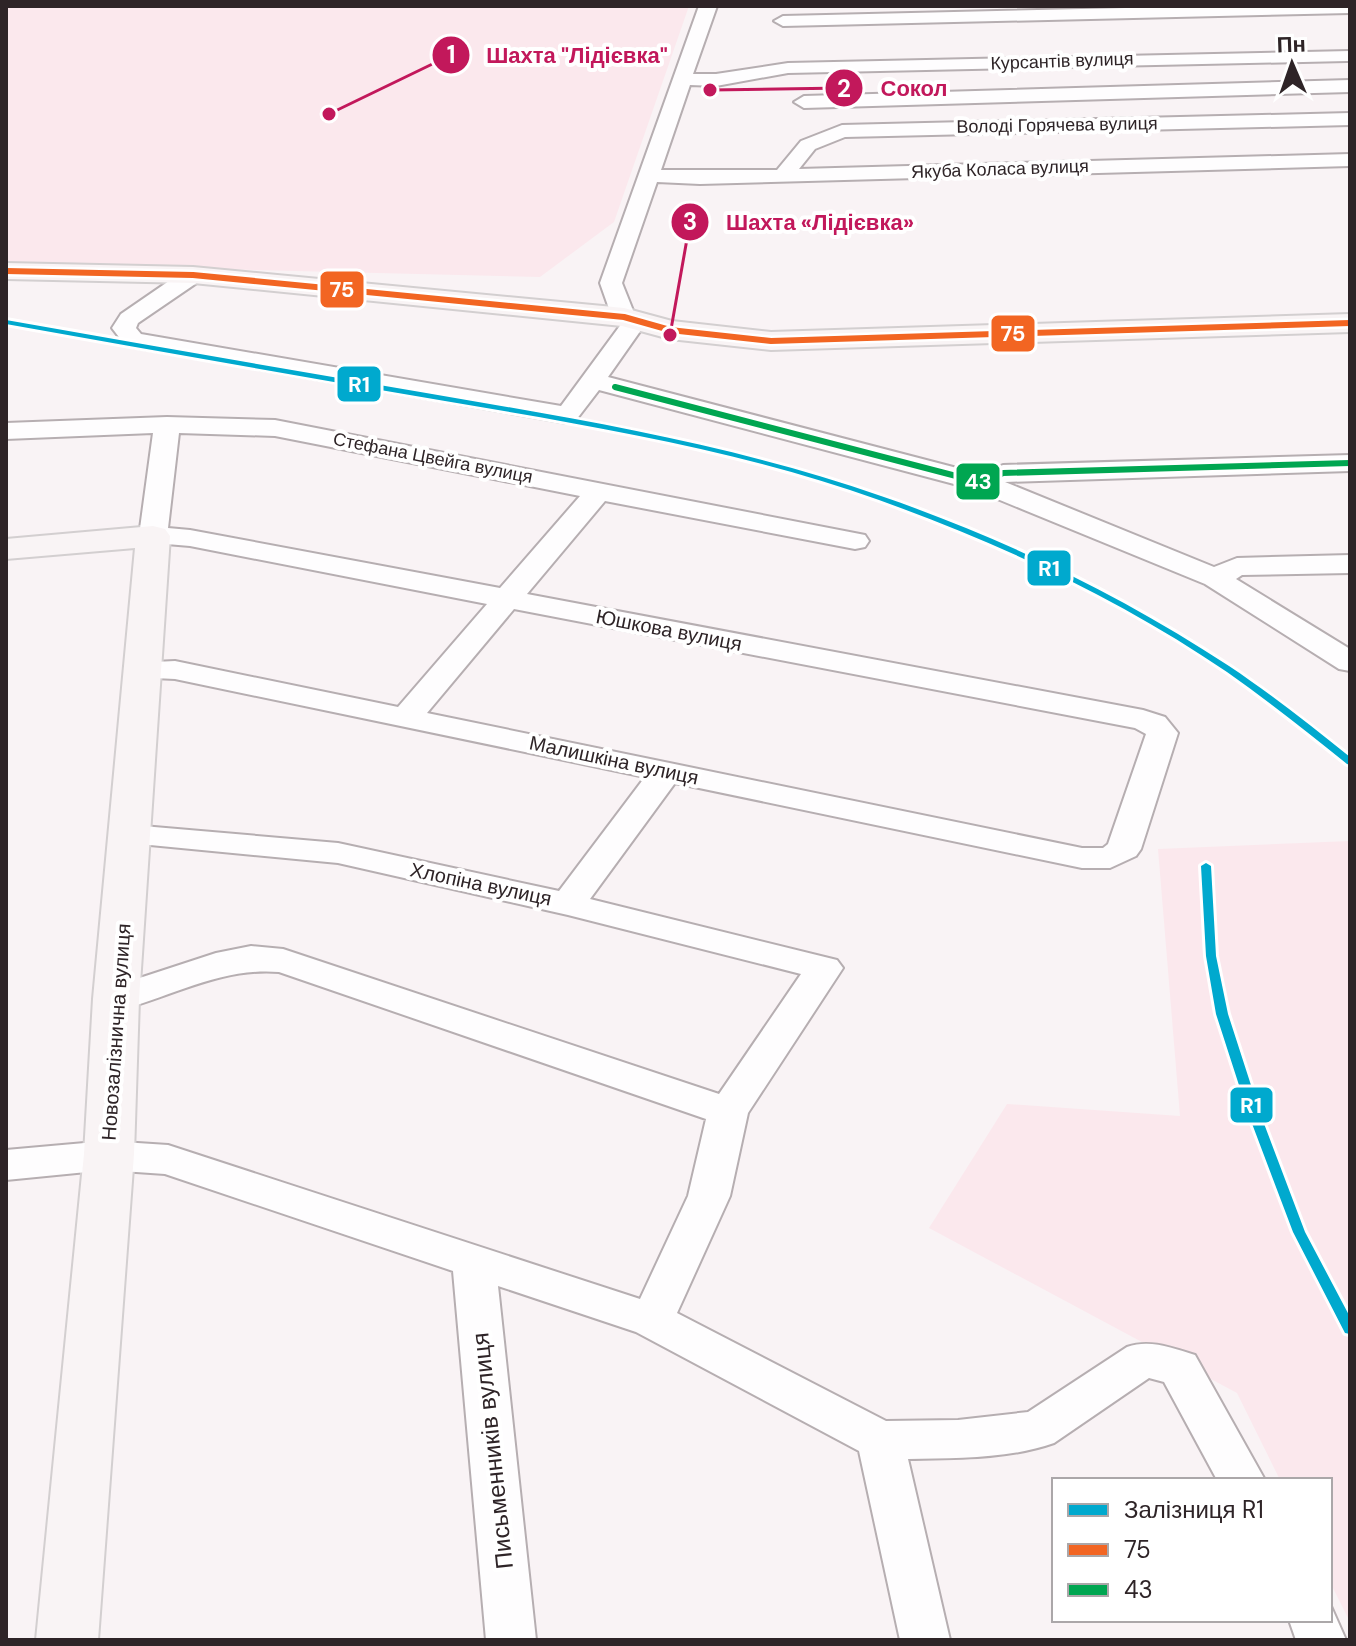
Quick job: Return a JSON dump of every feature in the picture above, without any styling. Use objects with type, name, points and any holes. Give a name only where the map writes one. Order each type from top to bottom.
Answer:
[{"type":"main road","points":[[6,271],[193,275],[630,318],[670,330],[771,341],[1350,323]]},
{"type":"main road","name":"Юшкова вулиця","points":[[6,549],[153,536]]},
{"type":"main road","name":"Новозалізнична вулиця","points":[[67,1640],[109,1154],[116,999],[153,536]]},
{"type":"street","points":[[193,275],[129,319],[124,328],[133,340],[567,415],[593,381],[630,318],[611,283],[708,6]]},
{"type":"street","points":[[1298,8],[1348,58]]},
{"type":"street","points":[[783,21],[1350,8]]},
{"type":"street","name":"Курсантів вулиця","points":[[683,79],[716,80],[788,68],[1348,58]]},
{"type":"street","points":[[804,102],[1350,86]]},
{"type":"street","name":"Володі Горячева вулиця","points":[[783,176],[808,145],[842,131],[1350,119]]},
{"type":"street","name":"Якуба Коласа вулиця","points":[[649,175],[700,178],[1350,160]]},
{"type":"street","points":[[593,381],[983,483],[1215,578],[1350,662]]},
{"type":"street","name":"Стефана Цвейга вулиця","points":[[6,431],[167,425],[275,428],[855,541]]},
{"type":"street","name":"Новозалізнична вулиця","points":[[153,536],[167,425]]},
{"type":"street","points":[[983,483],[1003,473],[1350,463]]},
{"type":"street","points":[[407,716],[599,491]]},
{"type":"street","name":"Юшкова вулиця","points":[[153,536],[190,538],[1154,724],[1159,728],[1161,739],[1124,849],[1110,858],[1082,858]]},
{"type":"street","points":[[1215,578],[1237,567],[1350,564]]},
{"type":"street","name":"Малишкіна вулиця","points":[[144,670],[175,670],[407,716],[1082,858]]},
{"type":"street","points":[[568,904],[667,771]]},
{"type":"street","name":"Хлопіна вулиця","points":[[131,835],[338,853],[568,904],[824,968],[728,1112]]},
{"type":"street","points":[[116,999],[216,965],[251,958],[283,961],[728,1112],[709,1196],[652,1320]]},
{"type":"street","points":[[6,1165],[109,1154],[140,1154],[168,1160],[652,1320],[880,1440],[958,1439],[1038,1430],[1143,1359],[1179,1368],[1240,1478]]},
{"type":"street","name":"Письменників вулиця","points":[[474,1261],[511,1640]]},
{"type":"street","points":[[880,1440],[925,1640]]},
{"type":"shaded area","points":[[6,6],[689,6],[614,222],[540,277],[6,264]]},
{"type":"shaded area","points":[[1350,841],[1350,1620],[1332,1586],[1332,1478],[1279,1478],[1237,1393],[929,1228],[1007,1104],[1180,1116],[1158,849]]},
{"type":"rail line","name":"R1","points":[[6,322],[560,419],[659,438],[806,474],[951,525],[1023,555],[1093,590],[1161,627],[1227,669],[1350,762]]},
{"type":"rail line","name":"R1","points":[[1206,866],[1211,956],[1222,1014],[1254,1113],[1299,1232],[1350,1329]]},
{"type":"transit line","name":"75","points":[[6,271],[193,275],[624,317],[670,330],[771,341],[1350,323]]},
{"type":"transit line","name":"43","points":[[615,387],[983,483],[1003,473],[1350,463]]},
{"type":"place","name":"Сокол","points":[[710,90]]},
{"type":"place","name":"Шахта \"Лідієвка\"","points":[[329,114]]},
{"type":"place","name":"Шахта «Лідієвка»","points":[[670,335]]}]
